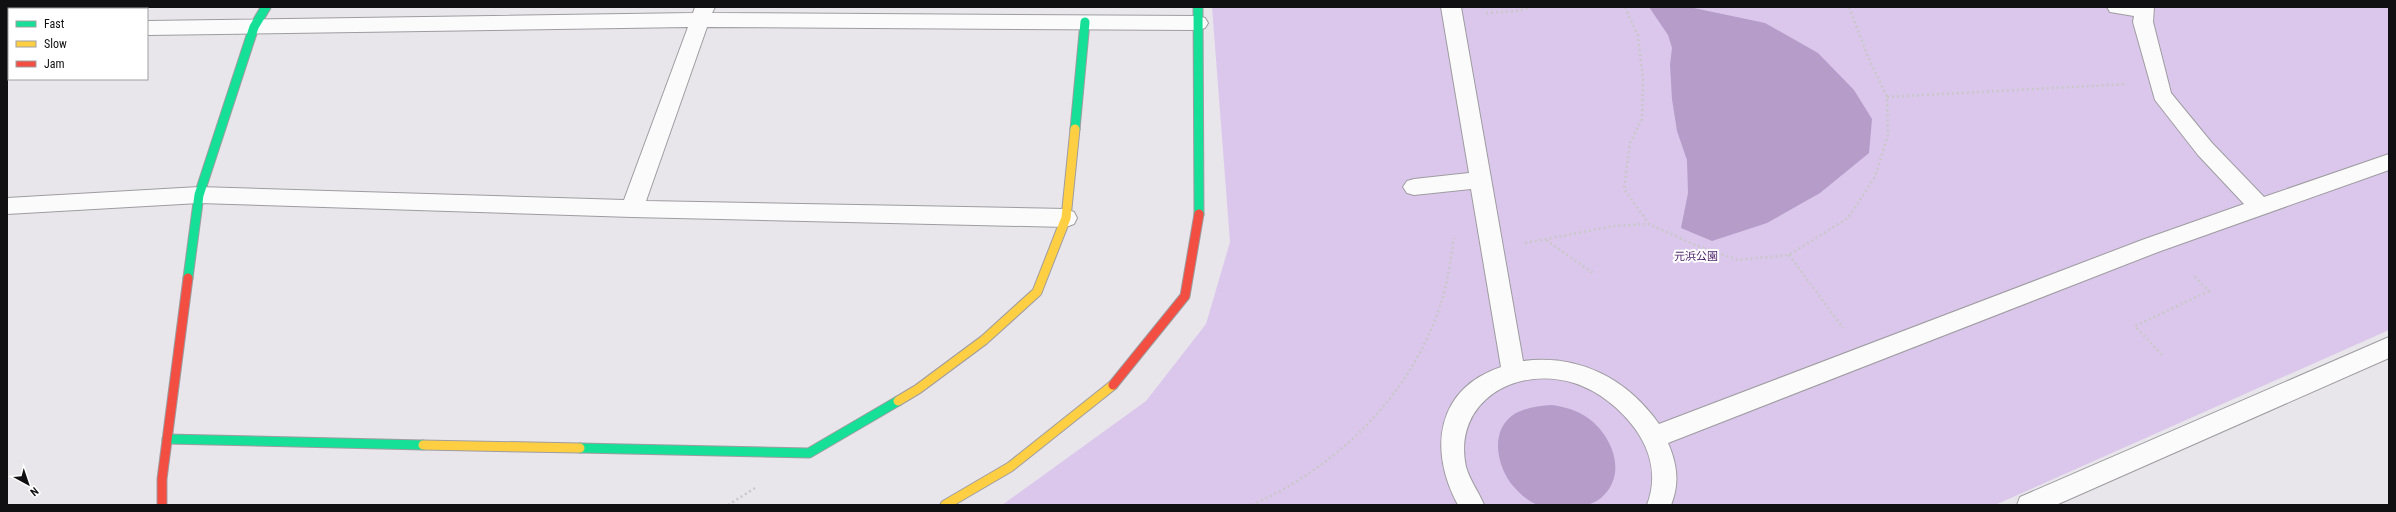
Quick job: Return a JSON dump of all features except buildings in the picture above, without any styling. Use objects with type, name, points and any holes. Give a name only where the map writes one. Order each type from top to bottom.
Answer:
[{"type":"street","points":[[162,505],[162,479],[199,195],[254,28],[266,7]]},
{"type":"street","points":[[2117,7],[2144,9],[2143,22],[2162,95],[2205,149],[2260,207]]},
{"type":"street","points":[[1452,11],[1506,333],[1514,372]]},
{"type":"street","points":[[632,209],[703,13]]},
{"type":"street","points":[[148,28],[254,28],[703,13],[1085,22],[1198,15],[1199,222],[1184,296],[1109,390],[1010,467],[945,505]]},
{"type":"street","points":[[167,439],[809,453],[918,389],[984,340],[1037,292],[1066,218],[1085,22]]},
{"type":"street","points":[[1655,437],[2150,246],[2389,162]]},
{"type":"street","points":[[1414,187],[1480,180]]},
{"type":"street","points":[[7,206],[199,195],[632,209],[1066,218]]},
{"type":"street","points":[[2030,505],[2389,347]]},
{"type":"street","points":[[1472,505],[1465,495],[1453,464],[1453,433],[1464,405],[1486,384],[1514,372],[1546,368],[1578,374],[1610,388],[1636,410],[1655,437],[1664,467],[1663,497],[1659,505]]},
{"type":"path","points":[[1452,11],[1518,11],[1531,7]]},
{"type":"path","points":[[1625,7],[1638,36],[1643,79],[1642,119],[1630,143],[1624,189],[1649,224]]},
{"type":"path","points":[[1492,248],[1614,226],[1649,224],[1695,246],[1738,260],[1789,255],[1848,218],[1875,177],[1888,135],[1888,98],[1868,57],[1849,7]]},
{"type":"path","points":[[1888,98],[2158,83]]},
{"type":"path","points":[[1252,505],[1267,499],[1336,455],[1375,420],[1425,348],[1450,272],[1454,235],[1449,183]]},
{"type":"path","points":[[1546,239],[1593,273]]},
{"type":"path","points":[[1789,255],[1864,356]]},
{"type":"path","points":[[2162,355],[2135,326],[2210,291],[2193,275]]},
{"type":"green space","name":"元浜公園","points":[[1212,7],[2389,7],[2389,330],[1995,505],[1002,505],[1146,401],[1206,324],[1230,242]]},
{"type":"shaded area","points":[[1649,7],[1689,7],[1765,23],[1818,53],[1854,90],[1872,119],[1869,153],[1820,193],[1767,223],[1712,241],[1681,228],[1688,193],[1687,160],[1677,131],[1672,99],[1670,65],[1672,48],[1668,35]]},
{"type":"shaded area","points":[[1552,405],[1571,409],[1588,418],[1597,426],[1610,445],[1614,456],[1614,478],[1609,489],[1601,498],[1593,503],[1585,505],[1549,506],[1536,504],[1525,498],[1516,490],[1503,470],[1498,449],[1501,429],[1507,420],[1516,413],[1525,409]]},
{"type":"traffic: fast","points":[[188,278],[199,195],[254,27],[266,7]]},
{"type":"traffic: fast","points":[[1198,7],[1199,214]]},
{"type":"traffic: fast","points":[[1075,129],[1085,22]]},
{"type":"traffic: fast","points":[[580,448],[809,453],[898,401]]},
{"type":"traffic: fast","points":[[167,439],[423,445]]},
{"type":"traffic: slow","points":[[898,401],[918,389],[984,340],[1037,292],[1066,218],[1075,129]]},
{"type":"traffic: slow","points":[[945,505],[1010,467],[1113,385]]},
{"type":"traffic: slow","points":[[423,445],[580,448]]},
{"type":"traffic: jam","points":[[1113,385],[1185,296],[1199,214]]},
{"type":"traffic: jam","points":[[162,505],[162,479],[188,278]]}]
